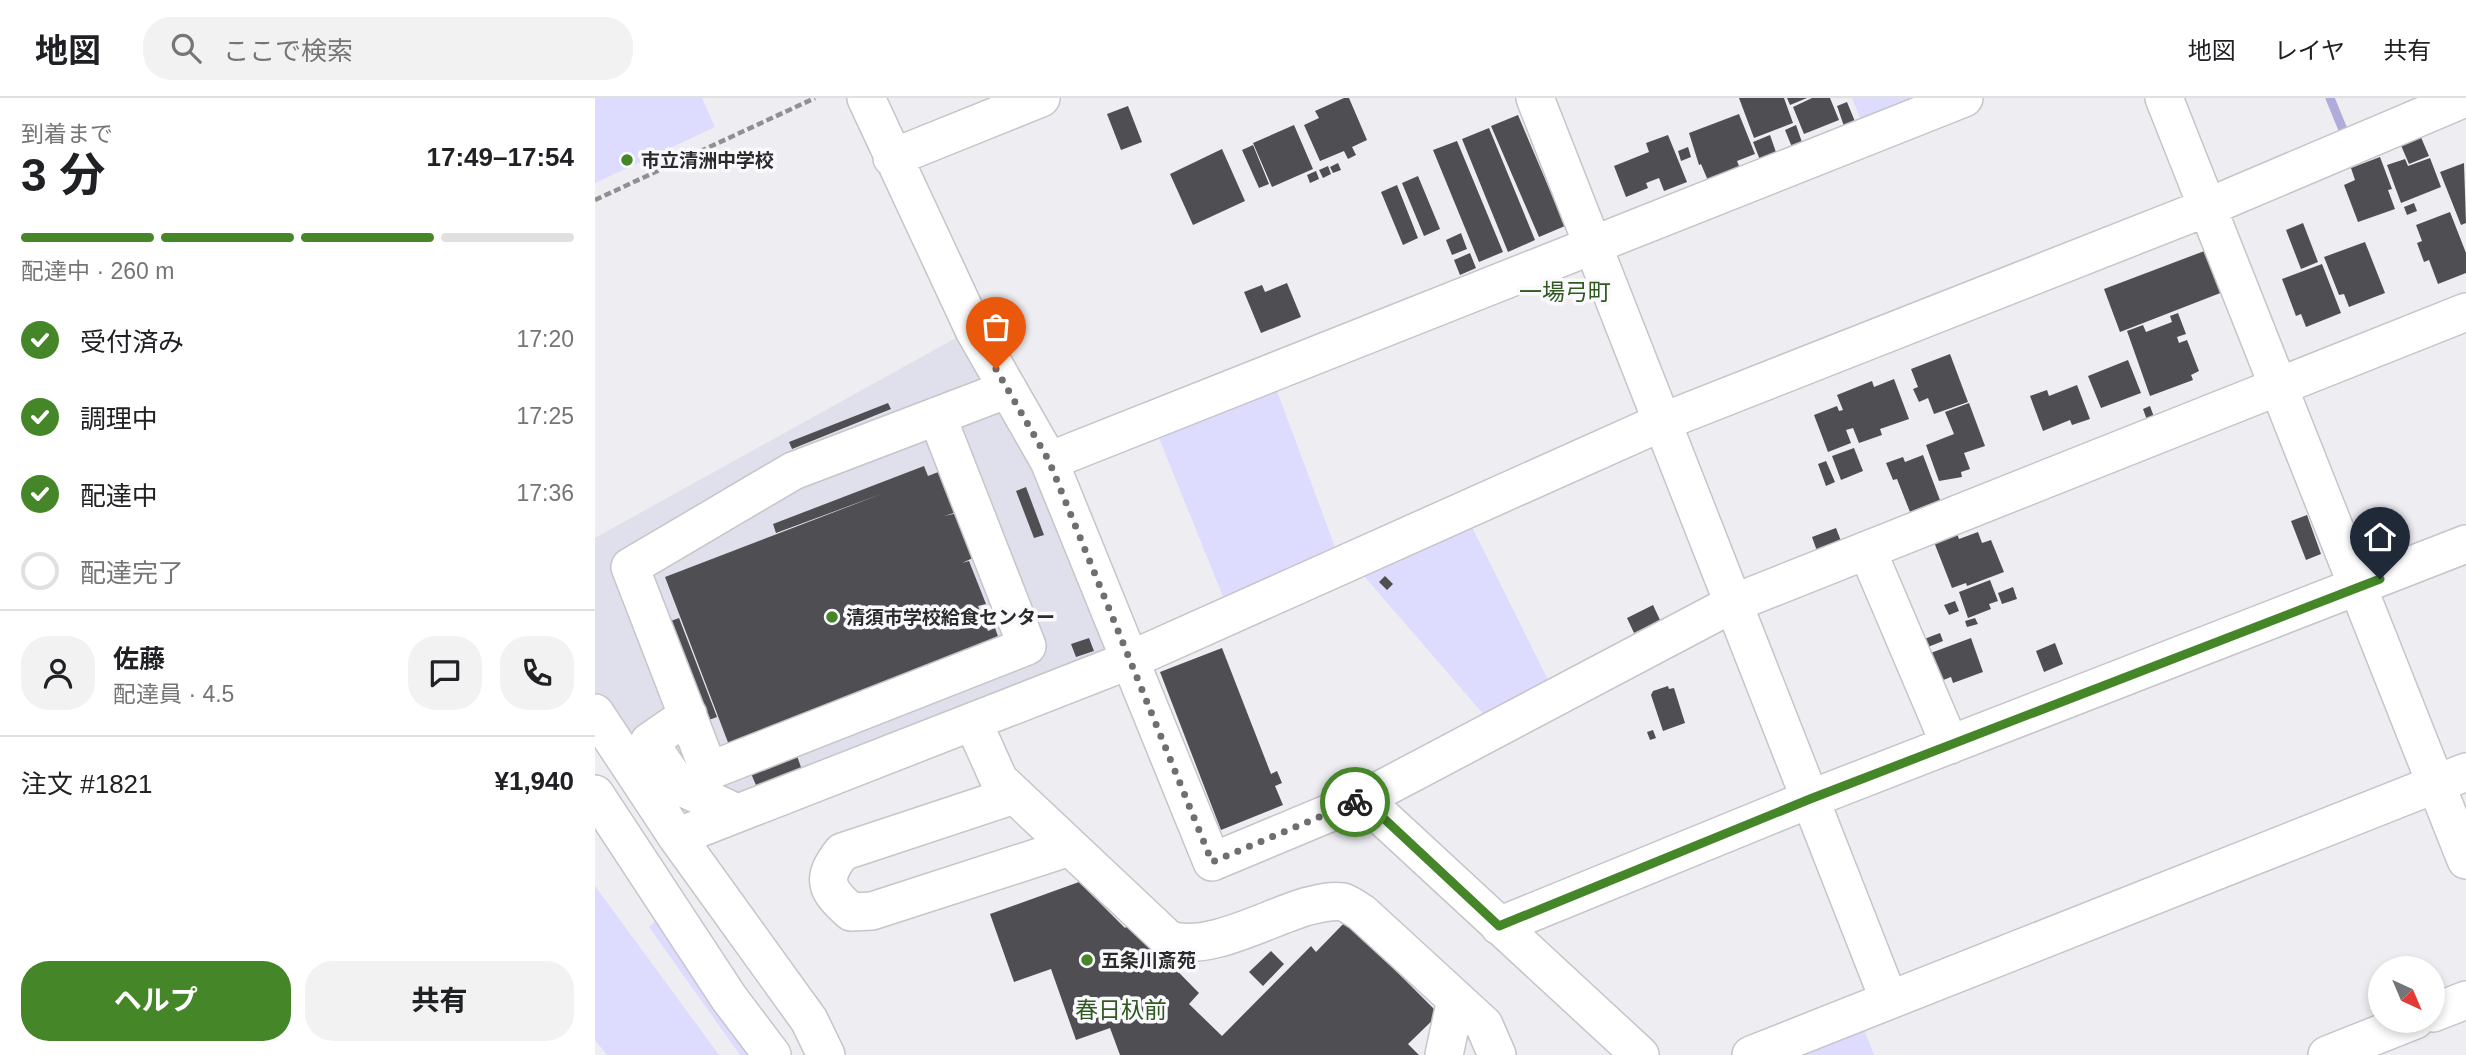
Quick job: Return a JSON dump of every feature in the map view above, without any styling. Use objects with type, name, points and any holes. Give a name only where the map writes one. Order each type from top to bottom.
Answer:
[{"type":"street","points":[[866,98],[974,330],[1049,461],[1212,862],[1363,799],[1734,603],[2466,312]]},
{"type":"street","points":[[892,158],[1041,98]]},
{"type":"street","points":[[1535,98],[1889,1000]]},
{"type":"street","points":[[1049,461],[1964,98]]},
{"type":"street","points":[[2164,98],[2358,587],[2451,778],[2466,860]]},
{"type":"street","points":[[677,837],[1130,660],[1663,422],[2208,207],[2465,98]]},
{"type":"street","points":[[937,416],[1027,646],[709,771],[630,567],[793,471],[937,416],[1008,389]]},
{"type":"street","points":[[1499,926],[1810,799],[2466,544]]},
{"type":"street","points":[[1867,550],[1950,745]]},
{"type":"street","points":[[595,713],[677,837],[809,1020],[825,1053]]},
{"type":"street","points":[[688,715],[649,742],[679,786],[737,813]]},
{"type":"street","points":[[973,722],[999,780],[1169,940],[1186,945],[1209,941],[1270,917],[1325,902],[1344,902],[1362,913],[1484,1025],[1497,1055]]},
{"type":"street","points":[[1751,1055],[2451,778]]},
{"type":"street","points":[[595,794],[729,998],[772,1055]]},
{"type":"street","points":[[1014,794],[842,852],[829,870],[828,884],[837,900],[851,912],[872,911],[1070,847]]},
{"type":"street","points":[[1363,799],[1640,1055]]},
{"type":"street","points":[[1444,1055],[1457,999]]},
{"type":"street","points":[[2445,1008],[2466,1000]]},
{"type":"street","points":[[2327,1055],[2382,1033]]},
{"type":"path","points":[[595,200],[815,98]]},
{"type":"shaded area","name":"市立清洲中学校","points":[[595,98],[702,98],[715,127],[595,183]]},
{"type":"shaded area","points":[[1852,98],[1934,98],[1863,125]]},
{"type":"shaded area","name":"清須市学校給食センター","points":[[963,334],[1032,454],[1106,649],[1102,658],[695,821],[677,816],[595,695],[595,538]]},
{"type":"shaded area","points":[[1275,386],[1338,555],[1226,604],[1157,433]]},
{"type":"shaded area","points":[[1469,521],[1549,682],[1485,716],[1358,569]]},
{"type":"shaded area","points":[[595,886],[719,1055],[607,1055],[595,1040]]},
{"type":"shaded area","points":[[662,916],[758,1055],[740,1055],[649,927]]},
{"type":"shaded area","points":[[1861,1022],[1874,1055],[1779,1055]]},
{"type":"building","points":[[1349,98],[1367,140],[1352,147],[1356,155],[1348,159],[1344,151],[1320,161],[1304,125],[1319,118],[1315,111]]},
{"type":"building","points":[[1739,98],[1784,98],[1793,123],[1754,138]]},
{"type":"building","points":[[1787,98],[1807,98],[1790,105]]},
{"type":"building","points":[[1812,98],[1830,98],[1839,120],[1804,134],[1793,107]]},
{"type":"building","points":[[1847,102],[1856,124],[1845,129],[1837,106]]},
{"type":"building","points":[[1128,106],[1142,142],[1121,150],[1107,114]]},
{"type":"building","points":[[1739,114],[1755,154],[1737,161],[1741,171],[1709,183],[1701,164],[1699,165],[1689,133]]},
{"type":"building","points":[[1518,115],[1565,226],[1539,237],[1491,126]]},
{"type":"building","points":[[1294,125],[1313,169],[1272,187],[1253,143]]},
{"type":"building","points":[[1796,125],[1804,148],[1794,152],[1785,130]]},
{"type":"building","points":[[1489,128],[1535,240],[1508,252],[1462,139]]},
{"type":"building","points":[[1668,135],[1687,182],[1664,191],[1659,178],[1646,183],[1648,188],[1626,197],[1614,166],[1649,152],[1646,143]]},
{"type":"building","points":[[1770,135],[1778,158],[1762,165],[1753,142]]},
{"type":"building","points":[[2420,135],[2429,156],[2409,164],[2400,143]]},
{"type":"building","points":[[1457,141],[1503,252],[1479,262],[1433,150]]},
{"type":"building","points":[[1253,145],[1269,184],[1259,188],[1242,150]]},
{"type":"building","points":[[1688,147],[1691,157],[1681,161],[1678,151]]},
{"type":"building","points":[[1222,149],[1245,201],[1193,225],[1170,174]]},
{"type":"building","points":[[2380,157],[2392,189],[2388,190],[2395,209],[2358,222],[2344,185],[2355,180],[2351,168]]},
{"type":"building","points":[[2430,158],[2441,187],[2401,203],[2387,165],[2405,159],[2408,166]]},
{"type":"building","points":[[1338,163],[1341,170],[1333,173],[1330,167]]},
{"type":"building","points":[[2464,163],[2466,223],[2461,225],[2440,172]]},
{"type":"building","points":[[1328,166],[1331,174],[1323,178],[1319,170]]},
{"type":"building","points":[[1316,171],[1319,179],[1310,183],[1307,175]]},
{"type":"building","points":[[1418,176],[1440,229],[1424,236],[1402,183]]},
{"type":"building","points":[[1397,185],[1418,238],[1403,245],[1381,192]]},
{"type":"building","points":[[2414,203],[2417,211],[2407,215],[2404,207]]},
{"type":"building","points":[[2450,212],[2466,253],[2466,273],[2438,284],[2429,260],[2424,262],[2417,243],[2422,241],[2416,225]]},
{"type":"building","points":[[2303,223],[2318,262],[2301,269],[2286,230]]},
{"type":"building","points":[[1461,233],[1467,249],[1452,255],[1446,240]]},
{"type":"building","points":[[2365,242],[2385,293],[2349,307],[2344,294],[2339,295],[2324,257]]},
{"type":"building","points":[[2207,250],[2223,292],[2120,332],[2104,289]]},
{"type":"building","points":[[1470,253],[1476,268],[1460,275],[1454,260]]},
{"type":"building","points":[[2322,264],[2341,313],[2306,327],[2301,314],[2296,316],[2282,279]]},
{"type":"building","points":[[1287,283],[1301,317],[1261,333],[1244,292],[1262,285],[1265,292]]},
{"type":"building","points":[[2178,313],[2186,334],[2177,337],[2179,343],[2187,340],[2199,371],[2191,375],[2193,380],[2150,396],[2127,331],[2143,325],[2146,332],[2172,322],[2170,316]]},
{"type":"building","points":[[1950,354],[1968,402],[1934,414],[1928,398],[1919,402],[1913,389],[1918,387],[1911,369]]},
{"type":"building","points":[[2128,360],[2141,393],[2101,408],[2088,376]]},
{"type":"building","points":[[1894,379],[1909,419],[1880,429],[1882,435],[1859,443],[1853,428],[1846,430],[1851,443],[1828,452],[1814,415],[1837,406],[1839,411],[1843,410],[1837,395],[1872,381],[1874,387]]},
{"type":"building","points":[[2077,385],[2090,419],[2072,425],[2070,420],[2043,431],[2030,396],[2047,390],[2049,396]]},
{"type":"building","points":[[888,403],[891,409],[792,449],[789,442]]},
{"type":"building","points":[[1969,403],[1985,446],[1964,453],[1970,469],[1961,472],[1962,477],[1939,481],[1926,445],[1954,434],[1945,412]]},
{"type":"building","points":[[2150,406],[2154,417],[2147,420],[2143,409]]},
{"type":"building","points":[[1854,448],[1863,471],[1841,480],[1832,456]]},
{"type":"building","points":[[1923,455],[1940,500],[1910,512],[1897,479],[1893,480],[1886,463],[1903,457],[1905,462]]},
{"type":"building","points":[[1826,461],[1835,482],[1826,486],[1818,464]]},
{"type":"building","name":"清須市学校給食センター","points":[[924,466],[928,476],[941,471],[957,512],[944,516],[958,513],[975,557],[962,563],[969,561],[986,604],[978,606],[988,631],[995,628],[1000,642],[729,745],[665,577],[884,493],[776,533],[773,524]]},
{"type":"building","points":[[1026,487],[1044,535],[1034,538],[1016,491]]},
{"type":"building","points":[[2307,515],[2321,554],[2306,560],[2291,521]]},
{"type":"building","points":[[1836,528],[1841,541],[1817,551],[1812,537]]},
{"type":"building","points":[[1978,532],[1982,543],[1991,540],[2004,572],[1967,586],[1966,583],[1952,588],[1934,542],[1957,534],[1959,539]]},
{"type":"building","points":[[1385,576],[1393,584],[1387,590],[1379,582]]},
{"type":"building","points":[[1990,580],[1998,601],[1989,604],[1991,609],[1968,618],[1959,592]]},
{"type":"building","points":[[2013,587],[2017,599],[2002,604],[1998,593]]},
{"type":"building","points":[[1955,601],[1959,611],[1949,615],[1944,605]]},
{"type":"building","points":[[1653,605],[1660,620],[1634,633],[1627,618]]},
{"type":"building","points":[[679,618],[717,717],[706,721],[668,622]]},
{"type":"building","points":[[1975,618],[1978,624],[1967,627],[1965,621]]},
{"type":"building","points":[[1940,633],[1943,641],[1923,649],[1919,641]]},
{"type":"building","points":[[1089,638],[1094,651],[1076,657],[1071,644]]},
{"type":"building","points":[[1971,638],[1983,672],[1953,683],[1951,677],[1938,682],[1928,654]]},
{"type":"building","points":[[2055,643],[2063,664],[2044,672],[2036,651]]},
{"type":"building","points":[[1222,648],[1271,774],[1277,771],[1282,783],[1275,786],[1283,805],[1221,830],[1160,672]]},
{"type":"building","points":[[1668,686],[1669,689],[1674,688],[1685,723],[1663,731],[1651,695],[1653,691]]},
{"type":"building","points":[[1653,730],[1656,738],[1650,740],[1647,732]]},
{"type":"building","points":[[796,753],[803,773],[758,790],[750,771]]},
{"type":"building","name":"五条川斎苑","points":[[1079,882],[1125,928],[1130,923],[1199,993],[1189,1004],[1222,1036],[1311,946],[1316,952],[1346,921],[1439,1014],[1408,1044],[1419,1055],[1120,1055],[1110,1028],[1076,1040],[1051,969],[1014,982],[990,914]]},
{"type":"building","points":[[1271,951],[1284,964],[1263,986],[1249,972]]},
{"type":"waterway","points":[[2330,98],[2346,137]]},
{"type":"way so far","points":[[996,369],[1049,461],[1212,862],[1355,802]]},
{"type":"place","name":"市立清洲中学校","points":[[627,160]]},
{"type":"place","name":"清須市学校給食センター","points":[[832,617]]},
{"type":"place","name":"五条川斎苑","points":[[1087,960]]},
{"type":"district","name":"一場弓町","points":[[1565,292]]},
{"type":"district","name":"春日杁前","points":[[1121,1010]]},
{"type":"route","points":[[1355,802],[1363,799],[1499,926],[1810,799],[2380,579]]}]
